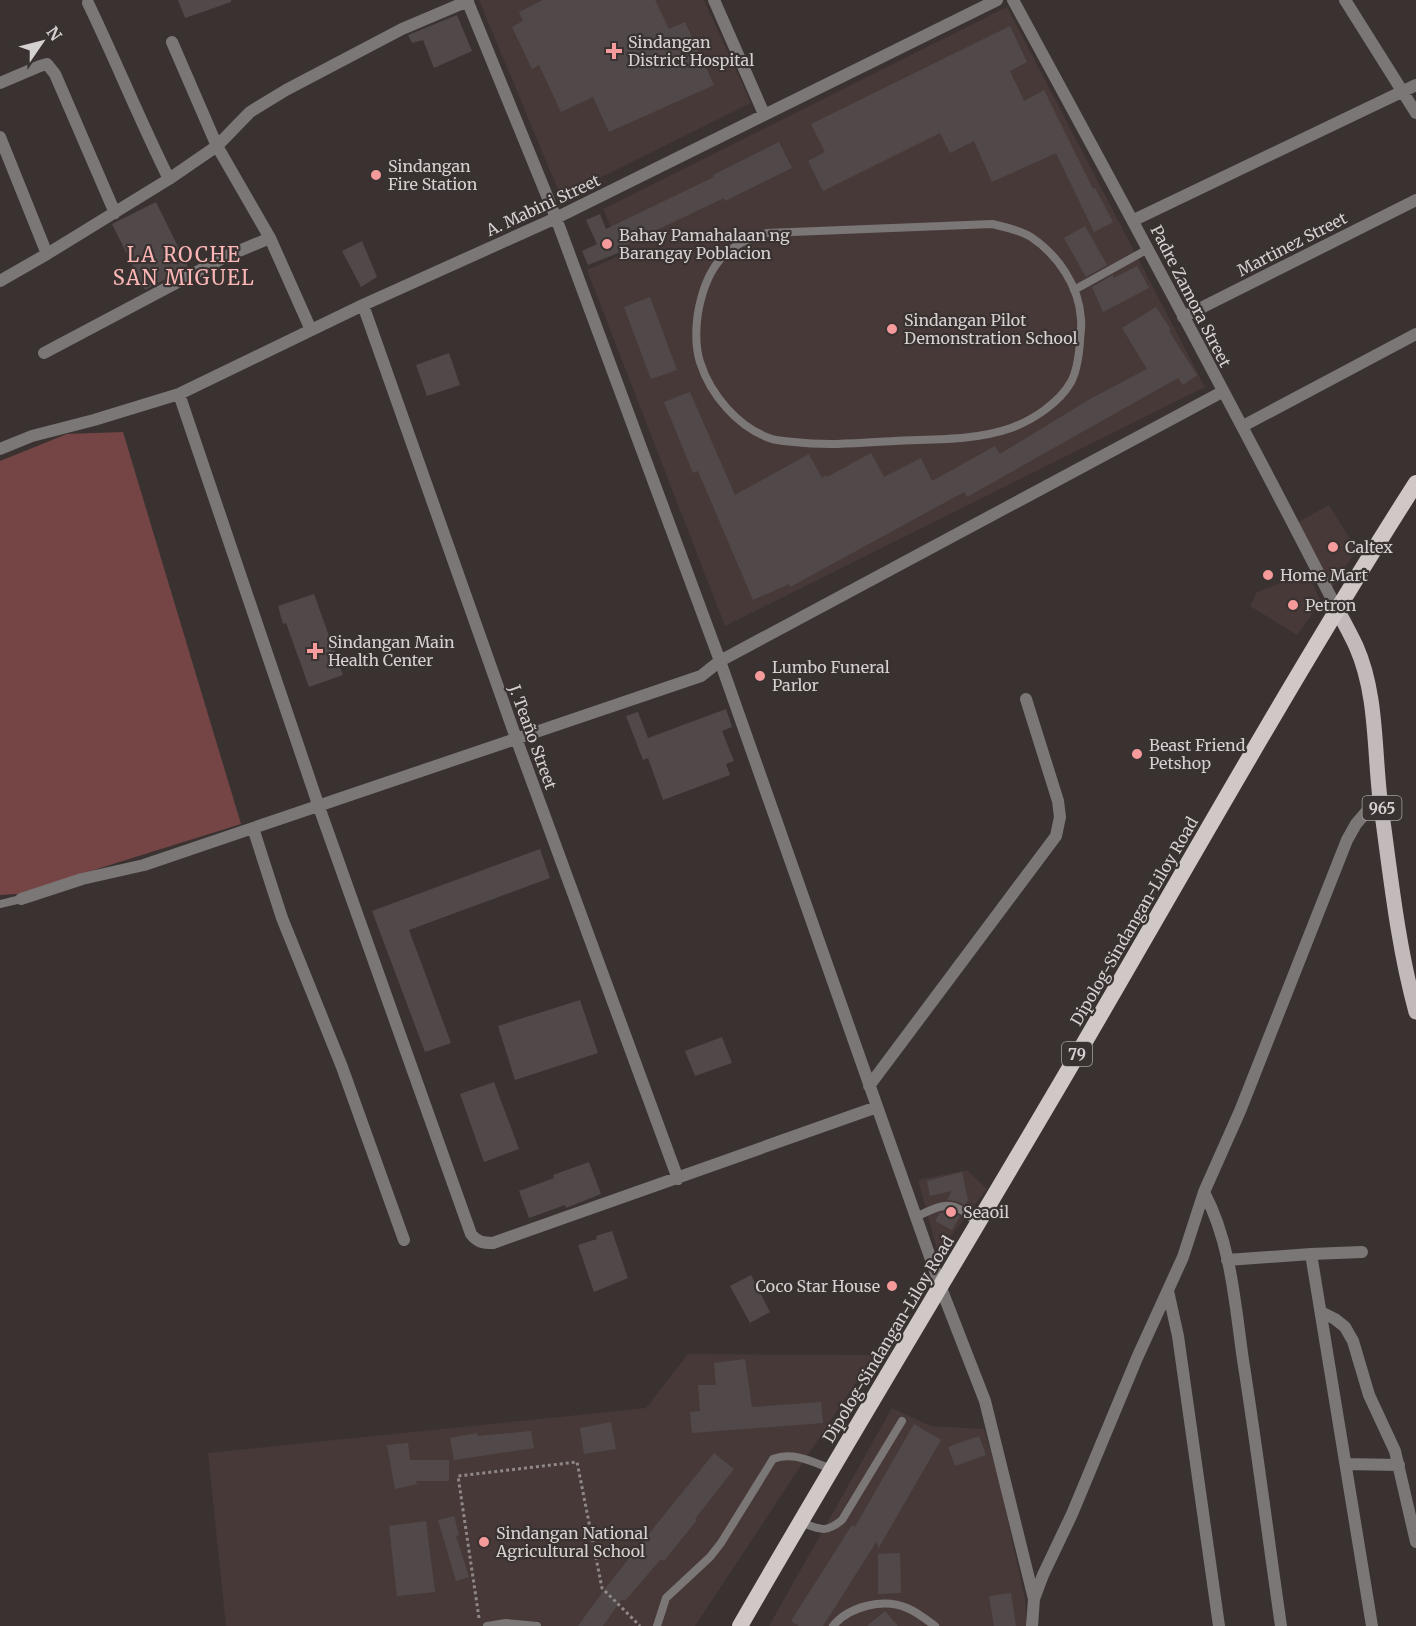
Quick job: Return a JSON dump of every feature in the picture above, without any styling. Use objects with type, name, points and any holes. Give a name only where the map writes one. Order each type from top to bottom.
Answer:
[{"type":"highway","name":"Dipolog-Sindangan-Liloy Road","points":[[740,1626],[831,1469],[978,1225],[1337,609],[1416,483]]},
{"type":"main road","name":"965","points":[[1337,609],[1356,647],[1369,693],[1380,796],[1405,964],[1416,1012]]},
{"type":"street","points":[[714,0],[764,114]]},
{"type":"street","name":"A. Mabini Street","points":[[0,449],[32,436],[179,394],[363,305],[556,218],[997,0]]},
{"type":"street","name":"Padre Zamora Street","points":[[1012,0],[1134,220],[1337,609]]},
{"type":"street","points":[[1345,0],[1416,113]]},
{"type":"street","points":[[0,280],[169,179],[217,146],[250,112],[286,90],[402,29],[468,1],[556,218],[720,662],[941,1288],[985,1401],[1034,1599],[1032,1626]]},
{"type":"street","points":[[88,3],[121,70],[144,128],[169,179]]},
{"type":"street","points":[[172,42],[217,146],[270,238],[311,330]]},
{"type":"street","points":[[0,82],[40,66],[47,64],[49,66],[55,74],[115,213]]},
{"type":"street","points":[[1134,220],[1416,85]]},
{"type":"street","points":[[0,137],[47,254]]},
{"type":"street","name":"Martinez Street","points":[[1183,317],[1416,201]]},
{"type":"street","points":[[44,352],[228,256],[270,238]]},
{"type":"street","name":"J. Teaño Street","points":[[363,305],[516,738],[678,1179]]},
{"type":"street","points":[[1243,426],[1416,334]]},
{"type":"street","points":[[21,899],[82,879],[144,865],[701,676],[720,662],[1222,392]]},
{"type":"street","points":[[179,394],[319,807],[475,1240],[493,1243],[877,1107]]},
{"type":"street","points":[[869,1086],[1056,836],[1060,816],[1058,801],[1026,699]]},
{"type":"street","points":[[1034,1599],[1183,1257],[1204,1192],[1240,1111],[1347,840],[1356,824],[1380,796]]},
{"type":"street","points":[[253,828],[282,918],[342,1067],[404,1239]]},
{"type":"street","points":[[1204,1192],[1212,1208],[1227,1260],[1256,1443],[1281,1626]]},
{"type":"street","points":[[1227,1260],[1362,1252]]},
{"type":"street","points":[[1311,1254],[1372,1626]]},
{"type":"street","points":[[1168,1291],[1178,1336],[1219,1626]]},
{"type":"street","points":[[1321,1312],[1345,1327],[1353,1341],[1369,1395],[1395,1451],[1416,1542]]},
{"type":"street","points":[[1346,1464],[1399,1465]]},
{"type":"lane","points":[[992,224],[1029,236],[1046,249],[1063,267],[1074,290],[1082,319],[1079,352],[1071,381],[1053,403],[1028,420],[1009,429],[976,437],[820,445],[772,439],[748,427],[730,412],[706,377],[699,360],[698,308],[704,286],[715,264],[729,249],[750,237],[767,233],[992,224]]},
{"type":"lane","points":[[1074,290],[1148,249]]},
{"type":"lane","points":[[0,904],[21,899]]},
{"type":"lane","points":[[916,1217],[934,1208],[949,1205],[962,1208],[978,1225]]},
{"type":"lane","points":[[800,1522],[823,1530],[833,1528],[842,1520],[902,1421]]},
{"type":"lane","points":[[657,1626],[666,1598],[710,1557],[721,1543],[773,1459],[782,1455],[792,1456],[831,1469]]},
{"type":"lane","points":[[833,1626],[838,1620],[860,1608],[883,1603],[907,1608],[935,1626]]},
{"type":"lane","points":[[487,1626],[506,1623],[537,1626]]},
{"type":"path","points":[[480,1626],[458,1476],[577,1462],[602,1588],[640,1626]]},
{"type":"shaded area","name":"Sindangan District Hospital","points":[[479,0],[704,0],[751,103],[561,197]]},
{"type":"shaded area","name":"Sindangan Pilot Demonstration School","points":[[1007,7],[1205,387],[725,626],[587,270],[623,254],[603,209]]},
{"type":"shaded area","points":[[123,432],[241,824],[17,894],[0,895],[0,461],[67,434]]},
{"type":"shaded area","points":[[1329,505],[1357,550],[1331,589],[1298,522]]},
{"type":"shaded area","points":[[1308,572],[1321,602],[1297,635],[1250,606],[1257,592]]},
{"type":"shaded area","points":[[967,1170],[987,1189],[938,1253],[918,1180]]},
{"type":"shaded area","name":"Sindangan National Agricultural School","points":[[688,1354],[874,1355],[695,1626],[226,1626],[208,1453],[646,1408]]},
{"type":"shaded area","points":[[892,1408],[931,1426],[984,1429],[999,1480],[1025,1599],[1027,1626],[769,1626]]},
{"type":"building","points":[[178,0],[231,0],[231,2],[185,18]]},
{"type":"building","points":[[543,0],[655,0],[669,29],[685,22],[714,85],[609,132],[593,97],[561,112],[539,65],[532,69],[512,27],[523,21],[519,12]]},
{"type":"building","points":[[457,15],[472,51],[434,68],[423,40],[412,43],[408,35]]},
{"type":"building","points":[[1010,26],[1027,62],[1010,71],[1024,101],[1044,90],[1093,189],[1095,188],[1113,222],[1094,232],[1056,153],[992,182],[974,141],[950,153],[940,133],[823,191],[808,161],[825,152],[811,124]]},
{"type":"building","points":[[779,142],[792,168],[725,201],[724,198],[619,248],[621,252],[588,265],[582,251],[597,244],[586,220],[600,214],[606,229],[714,177],[713,175]]},
{"type":"building","points":[[156,202],[188,267],[145,290],[112,224]]},
{"type":"building","points":[[1085,226],[1107,265],[1086,277],[1064,238]]},
{"type":"building","points":[[362,241],[377,277],[361,287],[342,251]]},
{"type":"building","points":[[1137,266],[1149,288],[1103,312],[1092,287],[1113,275],[1114,278]]},
{"type":"building","points":[[650,297],[677,370],[651,379],[624,307]]},
{"type":"building","points":[[1156,307],[1197,375],[1183,385],[1178,378],[967,497],[964,492],[790,587],[789,584],[753,600],[698,471],[693,473],[664,402],[690,392],[735,495],[809,454],[822,478],[871,453],[884,477],[921,458],[932,481],[995,446],[1000,454],[1090,399],[1147,369],[1122,328]]},
{"type":"building","points":[[449,353],[460,385],[427,396],[416,365]]},
{"type":"building","name":"Sindangan Main Health Center","points":[[314,594],[343,675],[309,687],[278,606]]},
{"type":"building","points":[[726,709],[732,727],[722,731],[734,761],[726,764],[730,775],[663,800],[648,758],[643,760],[626,716],[638,712],[648,738]]},
{"type":"building","points":[[540,849],[550,878],[409,930],[451,1043],[425,1052],[372,911]]},
{"type":"building","points":[[580,1000],[598,1053],[515,1080],[498,1026]]},
{"type":"building","points":[[722,1037],[732,1063],[695,1076],[685,1051]]},
{"type":"building","points":[[494,1082],[519,1149],[484,1162],[460,1094]]},
{"type":"building","points":[[589,1162],[601,1194],[566,1208],[565,1205],[529,1218],[519,1191]]},
{"type":"building","points":[[962,1172],[968,1200],[965,1205],[947,1200],[952,1191],[930,1196],[927,1181]]},
{"type":"building","points":[[948,1212],[960,1216],[952,1230],[935,1221],[940,1213]]},
{"type":"building","points":[[612,1231],[628,1278],[594,1292],[578,1245]]},
{"type":"building","points":[[751,1275],[770,1312],[750,1323],[730,1286]]},
{"type":"building","points":[[745,1359],[752,1407],[821,1402],[823,1423],[692,1433],[690,1412],[700,1411],[698,1385],[716,1385],[714,1363]]},
{"type":"building","points":[[611,1422],[616,1449],[584,1454],[580,1428]]},
{"type":"building","points":[[914,1424],[941,1440],[878,1549],[877,1541],[823,1626],[799,1626],[791,1621],[852,1525],[855,1527]]},
{"type":"building","points":[[531,1431],[534,1448],[454,1460],[450,1438],[477,1433],[477,1436]]},
{"type":"building","points":[[979,1436],[986,1455],[955,1466],[948,1447]]},
{"type":"building","points":[[408,1443],[410,1460],[449,1460],[449,1481],[416,1481],[417,1484],[395,1489],[387,1445]]},
{"type":"building","points":[[714,1453],[734,1469],[695,1519],[697,1520],[664,1561],[661,1559],[625,1601],[622,1599],[603,1626],[578,1626],[607,1586]]},
{"type":"building","points":[[454,1516],[459,1535],[456,1536],[469,1577],[456,1581],[438,1520]]},
{"type":"building","points":[[426,1521],[435,1592],[397,1596],[389,1526]]},
{"type":"building","points":[[900,1553],[901,1593],[878,1594],[878,1554]]},
{"type":"building","points":[[1011,1593],[1016,1626],[994,1626],[989,1596]]},
{"type":"building","points":[[885,1611],[898,1626],[867,1626]]},
{"type":"place","name":"Sindangan District Hospital","points":[[614,51]]},
{"type":"place","name":"Sindangan Fire Station","points":[[376,175]]},
{"type":"place","name":"Bahay Pamahalaan ng Barangay Poblacion","points":[[607,244]]},
{"type":"place","name":"Sindangan Pilot Demonstration School","points":[[892,329]]},
{"type":"place","name":"Caltex","points":[[1333,547]]},
{"type":"place","name":"Home Mart","points":[[1268,575]]},
{"type":"place","name":"Petron","points":[[1293,605]]},
{"type":"place","name":"Sindangan Main Health Center","points":[[315,651]]},
{"type":"place","name":"Lumbo Funeral Parlor","points":[[760,676]]},
{"type":"place","name":"Beast Friend Petshop","points":[[1137,754]]},
{"type":"place","name":"Seaoil","points":[[951,1212]]},
{"type":"place","name":"Coco Star House","points":[[892,1286]]},
{"type":"place","name":"Sindangan National Agricultural School","points":[[484,1542]]},
{"type":"district","name":"LA ROCHE SAN MIGUEL","points":[[184,266]]}]
